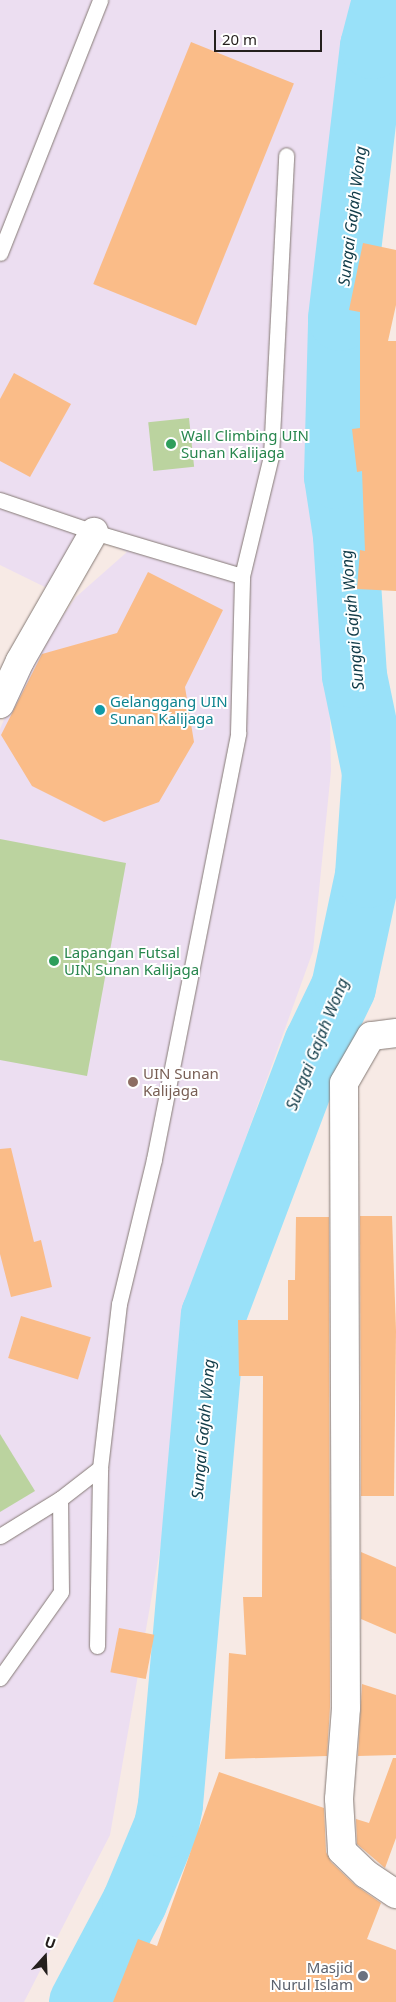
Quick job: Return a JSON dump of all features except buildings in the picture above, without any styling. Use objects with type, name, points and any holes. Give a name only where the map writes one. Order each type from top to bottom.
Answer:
[{"type":"street","points":[[0,704],[20,661],[94,532]]},
{"type":"street","points":[[396,1033],[371,1036],[344,1083],[346,1708],[339,1799],[342,1851],[366,1874],[396,1894]]},
{"type":"lane","points":[[0,254],[100,0]]},
{"type":"lane","points":[[97,1646],[100,1468],[119,1304],[154,1159],[238,733],[242,576],[271,456],[286,155]]},
{"type":"lane","points":[[0,500],[94,532],[242,576]]},
{"type":"lane","points":[[0,1536],[60,1499],[100,1468]]},
{"type":"lane","points":[[0,1678],[61,1592],[60,1499]]},
{"type":"shaded area","name":"UIN Sunan Kalijaga","points":[[0,0],[376,0],[343,131],[322,340],[331,771],[313,951],[219,1212],[110,1835],[24,2002],[0,2002],[0,729],[26,668],[76,597],[127,552],[89,535],[51,590],[0,565]]},
{"type":"green space","name":"Wall Climbing UIN Sunan Kalijaga","points":[[189,418],[194,467],[153,471],[148,422]]},
{"type":"green space","name":"Lapangan Futsal UIN Sunan Kalijaga","points":[[0,839],[126,863],[87,1076],[0,1060]]},
{"type":"green space","points":[[0,1434],[35,1491],[0,1512]]},
{"type":"waterway","name":"Sungai Gajah Wong","points":[[81,2002],[134,1902],[166,1825],[170,1804],[213,1315],[316,1043],[343,987],[367,875],[374,772],[354,675],[345,535],[336,476],[340,318],[372,46],[384,0]]},
{"type":"place","name":"Wall Climbing UIN Sunan Kalijaga","points":[[171,444]]},
{"type":"place","name":"Gelanggang UIN Sunan Kalijaga","points":[[100,710]]},
{"type":"place","name":"Lapangan Futsal UIN Sunan Kalijaga","points":[[54,961]]},
{"type":"place","name":"UIN Sunan Kalijaga","points":[[133,1082]]},
{"type":"place","name":"Masjid Nurul Islam","points":[[363,1976]]}]
